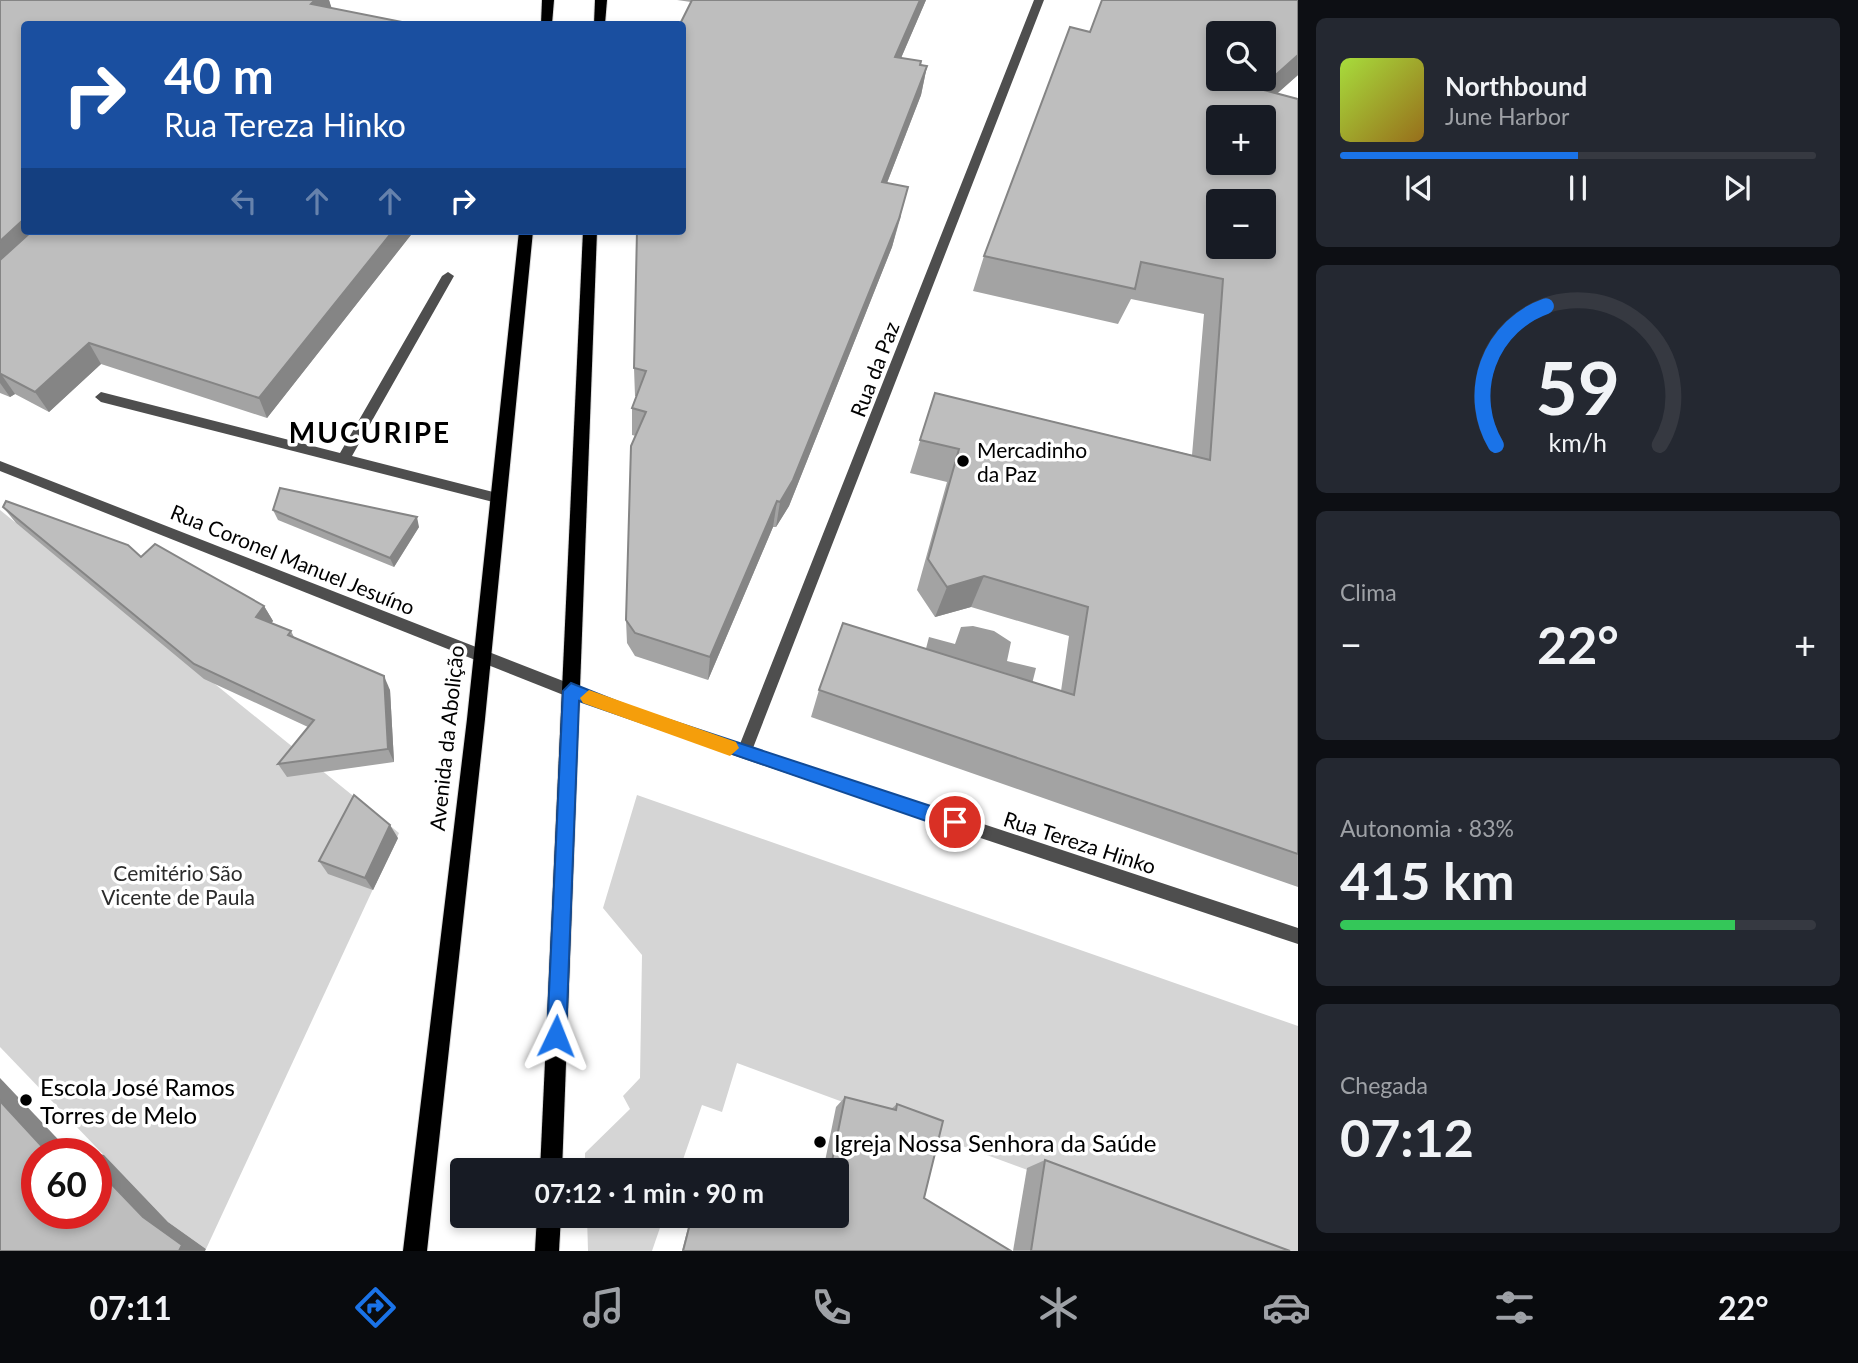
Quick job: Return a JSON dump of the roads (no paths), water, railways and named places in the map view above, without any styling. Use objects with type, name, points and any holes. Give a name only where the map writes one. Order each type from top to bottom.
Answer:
[{"type":"main road","points":[[547,21],[548,0]]},
{"type":"main road","points":[[600,21],[601,0]]},
{"type":"main road","name":"Avenida da Abolição","points":[[415,1251],[482,656],[526,235]]},
{"type":"main road","points":[[552,1158],[590,235]]},
{"type":"main road","points":[[547,1251],[548,1228]]},
{"type":"street","name":"Rua da Paz","points":[[744,752],[1040,0]]},
{"type":"street","points":[[343,460],[448,276]]},
{"type":"street","points":[[101,397],[497,498]]},
{"type":"street","name":"Rua Coronel Manuel Jesuíno","points":[[0,466],[571,691]]},
{"type":"street","name":"Rua Tereza Hinko","points":[[571,691],[744,752],[1298,936]]},
{"type":"place","name":"Mercadinho da Paz","points":[[963,461]]},
{"type":"place","name":"Escola José Ramos Torres de Melo","points":[[26,1100]]},
{"type":"place","name":"Igreja Nossa Senhora da Saúde","points":[[820,1142]]},
{"type":"district","name":"MUCURIPE","points":[[370,432]]},
{"type":"park label","name":"Cemitério São Vicente de Paula","points":[[178,884]]}]
